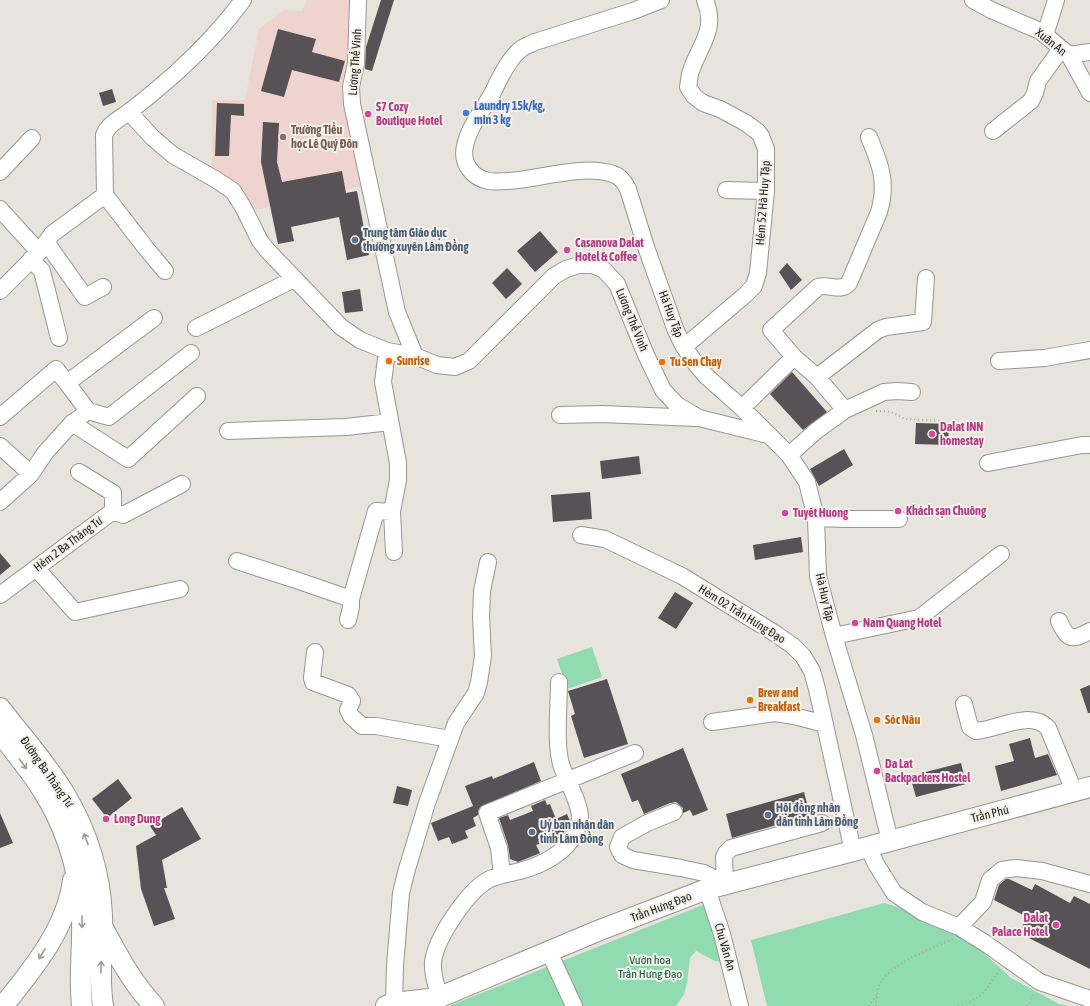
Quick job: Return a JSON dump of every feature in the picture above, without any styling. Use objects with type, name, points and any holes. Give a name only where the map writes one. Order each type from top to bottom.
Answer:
[{"type":"main road","name":"Đường Ba Tháng Tư","points":[[0,708],[65,796],[82,827],[84,863],[81,900],[82,917],[80,980],[82,1006]]},
{"type":"main road","name":"Đường Ba Tháng Tư","points":[[0,732],[42,790],[53,808],[64,833],[84,863],[100,896],[102,926],[100,980],[103,1006]]},
{"type":"main road","name":"Trần Phú","points":[[890,841],[1082,789]]},
{"type":"main road","name":"Trần Hưng Đạo","points":[[391,1005],[432,1002],[600,930],[716,887],[890,841]]},
{"type":"main road","points":[[3,1006],[29,974],[45,950],[58,926],[68,902],[72,887],[84,863]]},
{"type":"main road","points":[[102,926],[132,979],[154,1006]]},
{"type":"street","points":[[165,271],[144,247],[105,194],[104,135],[106,129],[113,122],[129,112],[177,72],[227,21],[243,0]]},
{"type":"street","name":"Lương Thế Vinh","points":[[358,0],[356,63],[351,87],[352,104],[396,312],[415,356]]},
{"type":"street","name":"Hà Huy Tập","points":[[661,0],[633,11],[535,42],[521,49],[509,63],[473,126],[465,146],[465,159],[468,168],[476,176],[490,182],[518,180],[569,172],[598,171],[615,175],[624,181],[676,331],[684,347],[705,375],[742,408],[788,455],[807,482],[816,518],[818,576],[834,636],[864,735],[890,841]]},
{"type":"street","name":"Hẻm 52 Hà Huy Tập","points":[[684,347],[754,286],[758,273],[766,191],[767,157],[766,149],[761,136],[746,123],[720,109],[703,103],[694,96],[688,87],[690,74],[709,32],[709,14],[705,0]]},
{"type":"street","name":"Xuân An","points":[[973,0],[991,10],[1040,31],[1065,52],[1090,93]]},
{"type":"street","points":[[1045,35],[1056,0]]},
{"type":"street","points":[[993,131],[1031,101],[1038,81],[1065,52],[1090,52]]},
{"type":"street","name":"Lương Thế Vinh","points":[[129,112],[153,138],[173,155],[233,191],[260,241],[279,264],[341,327],[360,340],[387,351],[415,356],[437,365],[455,367],[469,361],[554,276],[566,269],[579,265],[593,265],[604,270],[617,284],[646,355],[663,390],[677,405],[699,418],[768,435]]},
{"type":"street","points":[[845,410],[817,377],[794,357],[771,330],[818,287],[825,286],[839,288],[846,286],[880,212],[883,197],[883,176],[870,136]]},
{"type":"street","points":[[0,172],[32,138]]},
{"type":"street","points":[[726,190],[766,191]]},
{"type":"street","points":[[0,291],[39,251],[52,234],[105,194]]},
{"type":"street","points":[[0,209],[85,297],[103,287]]},
{"type":"street","points":[[39,251],[42,271],[59,338]]},
{"type":"street","points":[[817,377],[878,330],[886,327],[923,322],[926,278]]},
{"type":"street","points":[[196,328],[294,279]]},
{"type":"street","points":[[67,383],[154,318]]},
{"type":"street","points":[[999,361],[1044,358],[1090,350]]},
{"type":"street","points":[[387,351],[383,382],[398,468],[398,480],[392,512],[394,552]]},
{"type":"street","points":[[0,417],[56,369],[88,411],[109,417],[191,353]]},
{"type":"street","points":[[742,408],[794,357]]},
{"type":"street","points":[[788,455],[816,431],[845,410],[884,392],[912,392]]},
{"type":"street","points":[[72,423],[128,459],[197,396]]},
{"type":"street","points":[[0,502],[31,474],[45,453],[72,423],[88,411]]},
{"type":"street","points":[[560,415],[602,414],[699,418]]},
{"type":"street","points":[[228,431],[346,426],[390,422]]},
{"type":"street","points":[[988,463],[1082,445],[1090,445]]},
{"type":"street","points":[[0,446],[31,474]]},
{"type":"street","points":[[79,472],[113,492],[113,511]]},
{"type":"street","name":"Hẻm 2 Ba Tháng Tư","points":[[0,595],[113,511],[123,515],[182,484]]},
{"type":"street","points":[[348,620],[350,600],[376,512],[392,512]]},
{"type":"street","points":[[816,518],[899,519]]},
{"type":"street","name":"Hẻm 02 Trần Hưng Đạo","points":[[580,535],[605,539],[682,576],[793,646],[803,656],[812,671],[818,689],[825,724],[860,849],[876,864],[894,893],[922,912],[959,932],[984,943],[1040,982],[1090,1000]]},
{"type":"street","points":[[834,636],[919,618],[1001,554]]},
{"type":"street","points":[[237,561],[296,580],[350,600]]},
{"type":"street","points":[[391,1005],[401,893],[407,869],[427,803],[456,723],[476,693],[480,682],[483,656],[481,617],[482,591],[488,562]]},
{"type":"street","points":[[36,568],[75,612],[180,589]]},
{"type":"street","points":[[1059,621],[1065,634],[1069,637],[1080,636],[1090,632]]},
{"type":"street","points":[[315,652],[312,678],[313,682],[348,695],[352,701],[348,710],[351,716],[362,726],[376,726],[450,739]]},
{"type":"street","points":[[432,1002],[435,984],[433,961],[439,943],[470,894],[487,881],[502,874],[522,870],[547,861],[565,847],[574,835],[580,820],[579,809],[561,764],[558,746],[559,682]]},
{"type":"street","points":[[964,704],[970,727],[976,731],[1022,720],[1034,721],[1045,725],[1048,728],[1060,754],[1082,789]]},
{"type":"street","points":[[712,722],[775,713],[825,724]]},
{"type":"street","points":[[502,874],[499,848],[487,813],[568,782],[635,753]]},
{"type":"street","points":[[674,812],[647,823],[622,837],[618,847],[622,855],[633,860],[704,873],[716,887]]},
{"type":"street","name":"Chu Văn An","points":[[740,1006],[722,934],[716,887],[724,857],[731,848],[822,823]]},
{"type":"street","points":[[959,932],[983,902],[990,880],[1002,870],[1016,868],[1042,871],[1090,884]]},
{"type":"street","points":[[549,952],[574,1006]]},
{"type":"path","points":[[875,411],[891,412],[905,419],[943,421]]},
{"type":"path","points":[[876,1006],[880,983],[889,972],[959,932]]},
{"type":"path","points":[[958,1006],[972,1001],[983,994],[999,970]]},
{"type":"path","points":[[869,1006],[879,992]]},
{"type":"shaded area","name":"Trường Tiểu học Lê Quý Đôn","points":[[307,0],[356,0],[351,63],[363,186],[255,210],[234,182],[212,169],[212,100],[245,100],[259,29],[283,10],[302,11]]},
{"type":"green space","points":[[592,647],[602,677],[567,689],[557,659]]},
{"type":"green space","points":[[884,903],[908,910],[938,924],[974,944],[1011,978],[1059,1004],[1069,1006],[767,1006],[751,940]]},
{"type":"green space","name":"Vườn hoa Trần Hưng Đạo","points":[[703,905],[709,905],[725,963],[715,961],[696,951],[690,958],[684,994],[676,1006],[449,1006]]},
{"type":"building","points":[[381,0],[394,0],[372,71],[365,69],[366,47]]},
{"type":"building","points":[[278,29],[316,39],[312,52],[345,61],[339,82],[292,70],[284,97],[261,91]]},
{"type":"building","points":[[112,89],[116,102],[103,106],[99,93]]},
{"type":"building","points":[[217,103],[244,104],[244,116],[231,115],[229,156],[215,156]]},
{"type":"building","points":[[263,122],[279,123],[277,162],[282,182],[342,171],[346,193],[357,191],[369,255],[347,260],[339,217],[291,227],[294,241],[278,244],[261,162]]},
{"type":"building","points":[[540,231],[558,252],[535,272],[517,251]]},
{"type":"building","points":[[787,263],[802,280],[791,290],[779,272]]},
{"type":"building","points":[[507,268],[522,284],[506,299],[492,283]]},
{"type":"building","points":[[360,289],[363,311],[345,313],[342,292]]},
{"type":"building","points":[[792,372],[827,412],[803,430],[770,394]]},
{"type":"building","name":"Dalat INN homestay","points":[[916,423],[949,424],[948,445],[915,444]]},
{"type":"building","points":[[844,449],[853,465],[819,486],[810,469]]},
{"type":"building","points":[[639,456],[641,474],[602,479],[600,461]]},
{"type":"building","points":[[590,492],[592,519],[553,522],[551,495]]},
{"type":"building","points":[[801,537],[803,552],[755,560],[753,545]]},
{"type":"building","points":[[0,553],[11,566],[0,575]]},
{"type":"building","points":[[675,592],[693,603],[676,629],[658,618]]},
{"type":"building","points":[[607,679],[628,744],[584,758],[571,716],[575,714],[568,691]]},
{"type":"building","points":[[1090,685],[1090,713],[1088,713],[1080,689]]},
{"type":"building","points":[[1030,738],[1035,758],[1048,754],[1057,775],[1001,791],[995,766],[1014,761],[1009,744]]},
{"type":"building","points":[[683,748],[708,810],[693,816],[690,810],[683,813],[683,808],[676,802],[644,814],[638,800],[632,802],[621,774]]},
{"type":"building","points":[[534,762],[541,781],[480,807],[478,815],[473,818],[476,826],[465,831],[468,838],[452,844],[449,837],[438,841],[431,823],[473,806],[465,786],[492,776],[493,779]]},
{"type":"building","points":[[961,763],[966,784],[916,797],[910,776]]},
{"type":"building","points":[[118,779],[132,798],[107,818],[92,799]]},
{"type":"building","points":[[397,786],[412,790],[408,806],[393,803]]},
{"type":"building","name":"Hội đồng nhân dân tỉnh Lâm Đồng","points":[[804,792],[810,815],[732,838],[726,814]]},
{"type":"building","name":"Uỷ ban nhân dân tỉnh Lâm Đồng","points":[[545,800],[547,805],[550,804],[556,819],[567,814],[570,821],[563,835],[536,845],[540,853],[538,854],[518,862],[510,859],[508,845],[499,818],[508,815],[510,820],[533,811],[531,806]]},
{"type":"building","points":[[182,807],[201,839],[162,860],[167,888],[164,888],[175,919],[154,926],[141,889],[136,846],[156,835],[150,826]]},
{"type":"building","points":[[0,813],[13,843],[0,848]]},
{"type":"building","name":"Dalat Palace Hotel","points":[[1006,879],[1032,890],[1035,884],[1070,903],[1074,896],[1090,904],[1090,969],[1019,933],[1027,917],[994,900],[999,885]]},
{"type":"place","name":"Laundry 15k/kg, min 3 kg","points":[[466,113]]},
{"type":"place","name":"S7 Cozy Boutique Hotel","points":[[368,114]]},
{"type":"place","name":"Trường Tiểu học Lê Quý Đôn","points":[[283,137]]},
{"type":"place","name":"Trung tâm Giáo dục thường xuyên Lâm Đồng","points":[[355,240]]},
{"type":"place","name":"Casanova Dalat Hotel & Coffee","points":[[567,250]]},
{"type":"place","name":"Sunrise","points":[[389,361]]},
{"type":"place","name":"Tu Sen Chay","points":[[662,362]]},
{"type":"place","name":"Dalat INN homestay","points":[[932,434]]},
{"type":"place","name":"Khách sạn Chuông","points":[[898,511]]},
{"type":"place","name":"Tuyêt Huong","points":[[785,513]]},
{"type":"place","name":"Nam Quang Hotel","points":[[855,623]]},
{"type":"place","name":"Brew and Breakfast","points":[[750,700]]},
{"type":"place","name":"Sóc Nâu","points":[[877,720]]},
{"type":"place","name":"Da Lat Backpackers Hostel","points":[[877,771]]},
{"type":"place","name":"Hội đồng nhân dân tỉnh Lâm Đồng","points":[[768,815]]},
{"type":"place","name":"Long Dung","points":[[106,819]]},
{"type":"place","name":"Uỷ ban nhân dân tỉnh Lâm Đồng","points":[[532,832]]},
{"type":"place","name":"Dalat Palace Hotel","points":[[1056,925]]}]
